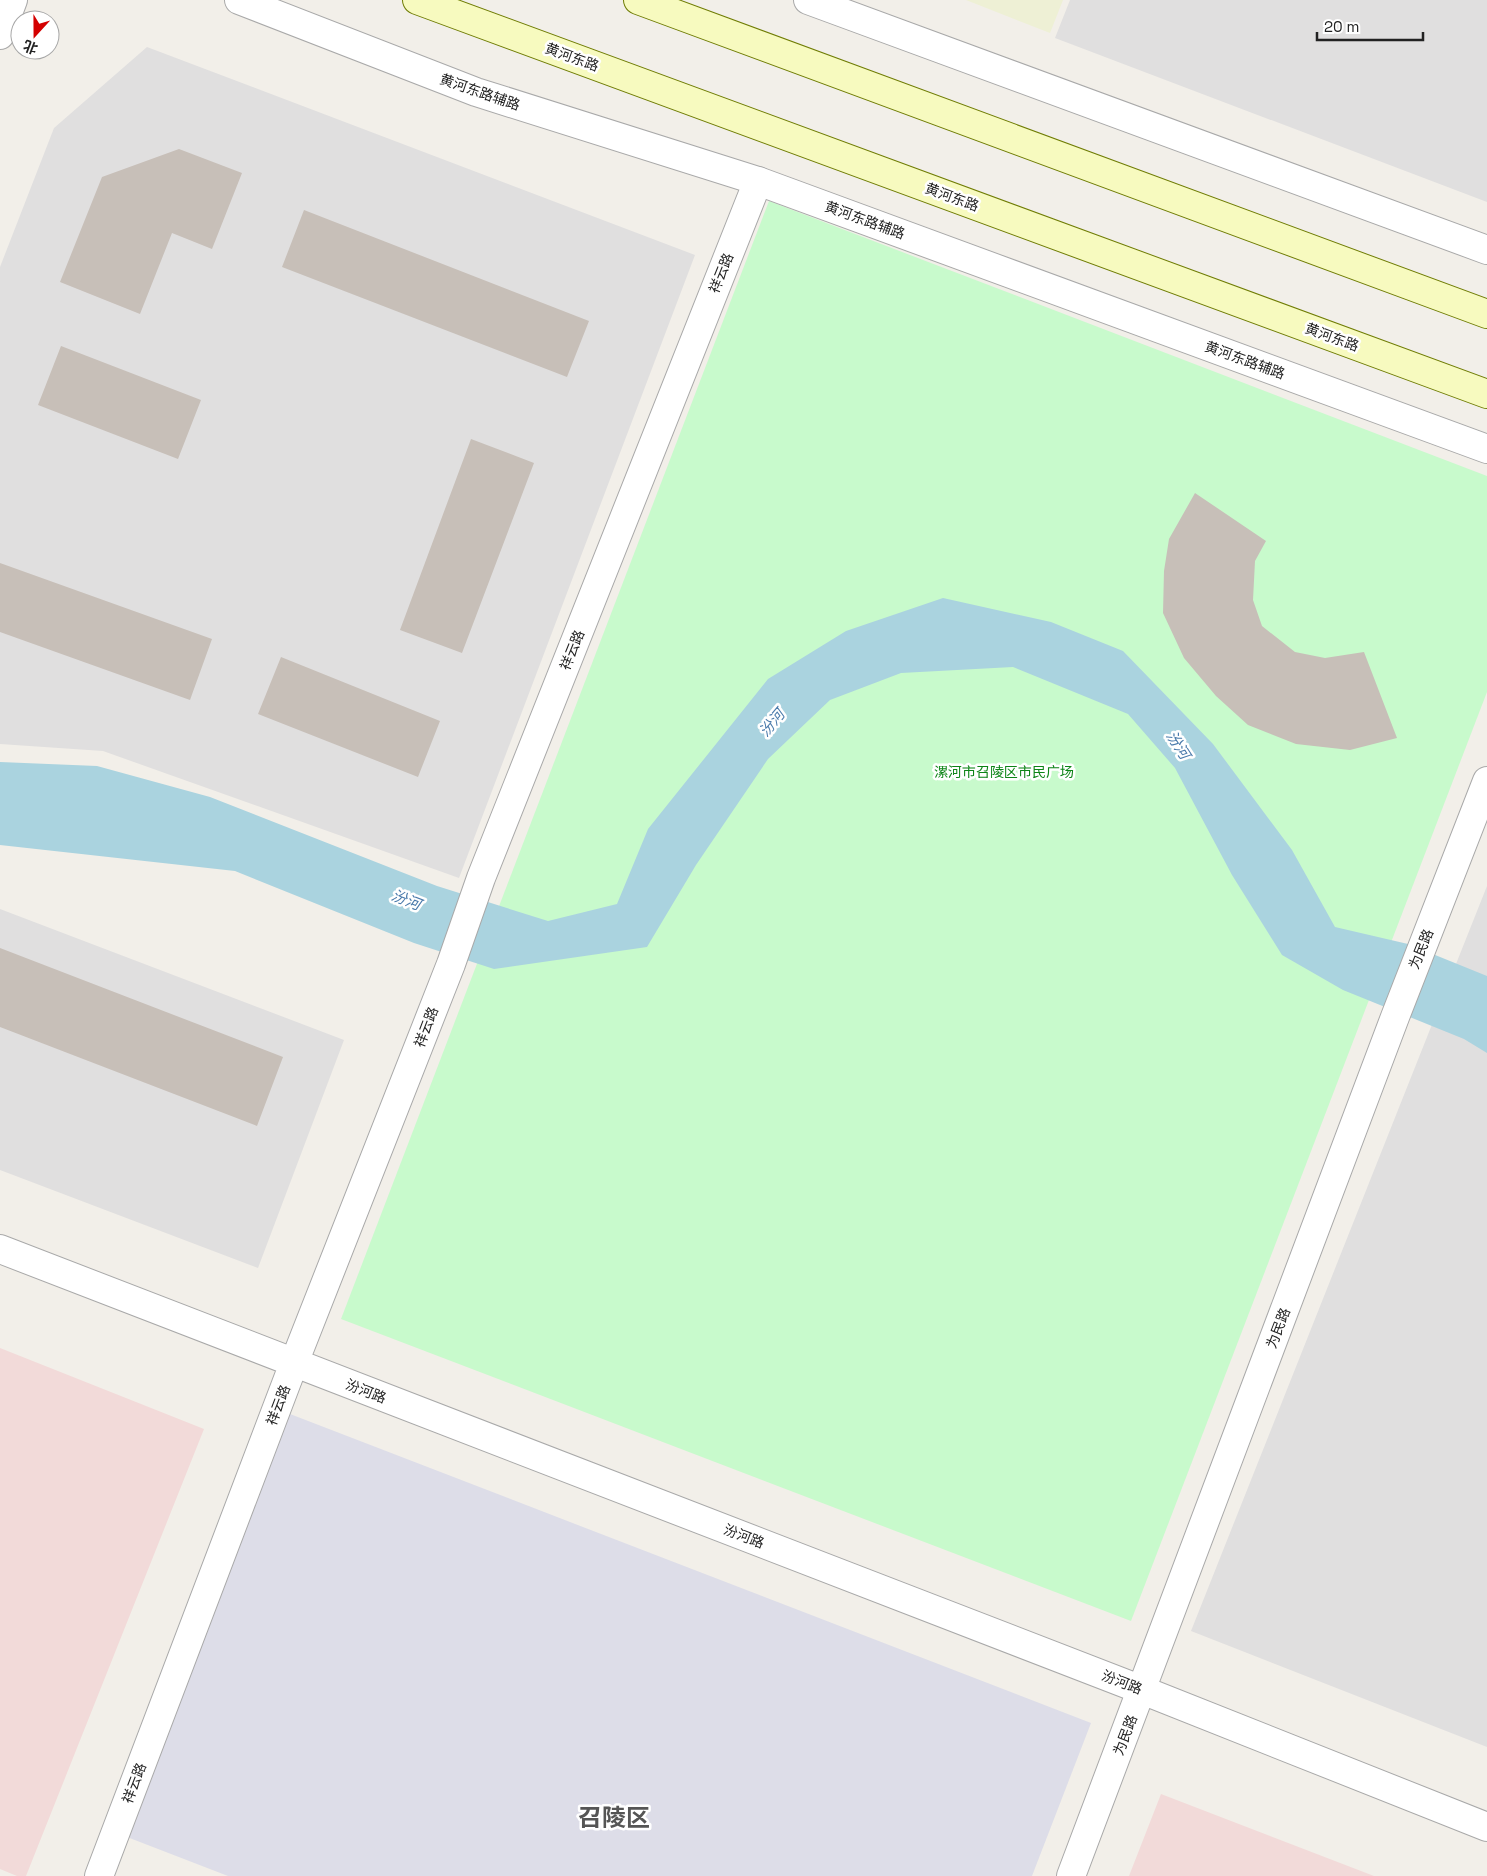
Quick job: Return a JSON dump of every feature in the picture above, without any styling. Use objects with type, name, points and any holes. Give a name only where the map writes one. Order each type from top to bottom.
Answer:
[{"type":"main road","name":"黄河东路","points":[[417,0],[1487,394]]},
{"type":"main road","points":[[638,0],[1487,314]]},
{"type":"street","points":[[0,35],[13,0]]},
{"type":"street","name":"黄河东路辅路","points":[[239,0],[476,92],[758,181],[1487,449]]},
{"type":"street","points":[[808,0],[1487,250]]},
{"type":"street","name":"祥云路","points":[[99,1876],[294,1363],[450,964],[481,878],[758,181]]},
{"type":"street","name":"为民路","points":[[1071,1876],[1395,1016],[1487,781]]},
{"type":"street","name":"汾河路","points":[[0,1249],[1142,1690],[1487,1827]]},
{"type":"shaded area","points":[[1070,0],[1487,0],[1487,202],[1055,38]]},
{"type":"shaded area","points":[[147,47],[695,255],[459,878],[103,751],[0,744],[0,267],[54,128]]},
{"type":"shaded area","points":[[1487,886],[1487,1747],[1191,1631]]},
{"type":"shaded area","points":[[0,909],[344,1040],[258,1268],[0,1170]]},
{"type":"shaded area","points":[[0,1348],[204,1429],[26,1876],[17,1876],[0,1869]]},
{"type":"shaded area","points":[[290,1414],[1091,1723],[1032,1876],[228,1876],[127,1837]]},
{"type":"shaded area","points":[[1161,1794],[1374,1876],[1129,1876]]},
{"type":"green space","points":[[966,0],[1063,0],[1050,33]]},
{"type":"green space","name":"漯河市召陵区市民广场","points":[[769,201],[1487,476],[1487,692],[1131,1621],[341,1319]]},
{"type":"water","name":"汾河","points":[[943,598],[1051,622],[1123,651],[1213,744],[1292,850],[1335,927],[1408,944],[1487,976],[1487,1053],[1464,1039],[1343,990],[1282,955],[1232,875],[1175,768],[1128,714],[1013,667],[901,673],[830,700],[768,759],[696,865],[647,947],[494,969],[414,943],[235,871],[0,845],[0,762],[97,766],[210,797],[437,886],[548,921],[617,904],[648,829],[768,679],[846,631]]},
{"type":"building","points":[[179,149],[242,173],[212,249],[172,233],[140,314],[60,282],[102,177]]},
{"type":"building","points":[[304,210],[589,321],[567,377],[282,267]]},
{"type":"building","points":[[61,346],[201,400],[178,459],[38,405]]},
{"type":"building","points":[[471,439],[534,463],[462,653],[400,630]]},
{"type":"building","points":[[1195,493],[1266,541],[1255,561],[1253,600],[1262,626],[1295,652],[1325,658],[1364,652],[1397,738],[1350,750],[1296,744],[1248,725],[1216,696],[1184,658],[1163,613],[1164,571],[1169,539]]},
{"type":"building","points":[[0,563],[212,639],[190,700],[0,632]]},
{"type":"building","points":[[281,657],[440,721],[418,777],[258,714]]},
{"type":"building","points":[[0,948],[283,1057],[257,1126],[0,1027]]},
{"type":"district","name":"召陵区","points":[[614,1818]]}]
